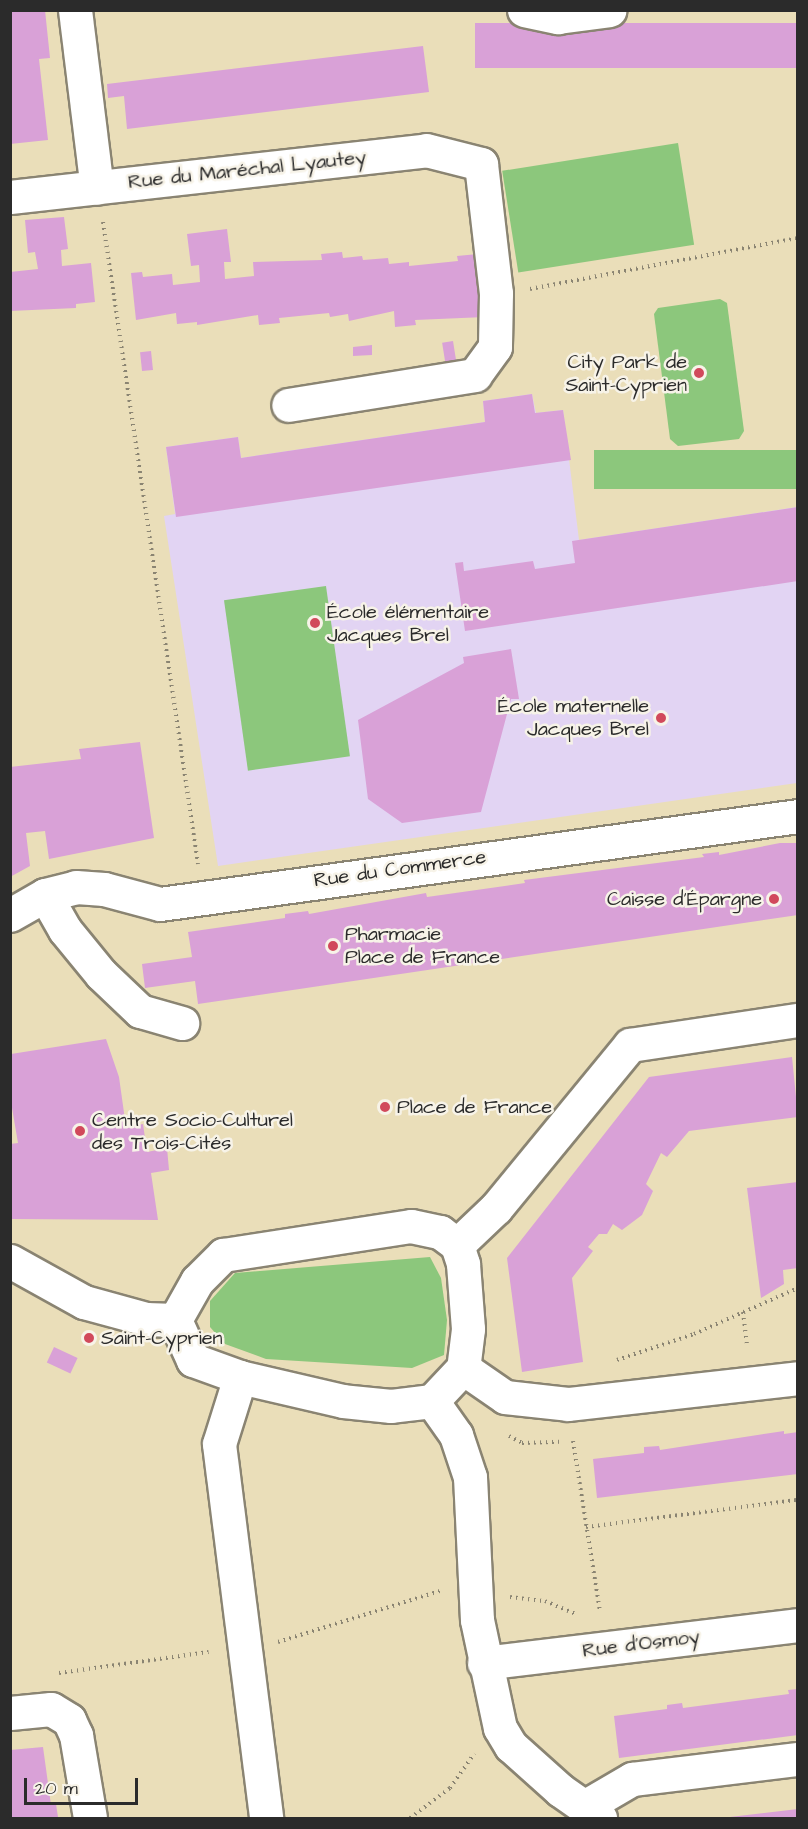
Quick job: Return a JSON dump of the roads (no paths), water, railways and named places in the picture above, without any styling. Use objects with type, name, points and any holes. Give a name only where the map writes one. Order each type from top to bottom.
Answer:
[{"type":"street","points":[[75,10],[97,188]]},
{"type":"street","points":[[524,10],[558,17],[610,10]]},
{"type":"street","name":"Rue du Maréchal Lyautey","points":[[10,197],[426,150],[481,164],[496,293],[495,347],[475,375],[288,405]]},
{"type":"street","name":"Rue du Commerce","points":[[10,915],[45,895],[76,886],[104,889],[160,904],[798,816]]},
{"type":"street","points":[[45,895],[65,930],[101,974],[140,1011],[182,1023]]},
{"type":"street","points":[[457,1245],[496,1209],[630,1045],[798,1020]]},
{"type":"street","points":[[411,1226],[440,1232],[457,1245],[463,1264],[468,1329],[463,1368],[432,1401],[391,1406],[362,1403],[240,1377],[193,1360],[175,1320],[197,1281],[223,1255],[278,1234],[411,1226]]},
{"type":"street","points":[[10,1262],[84,1302],[146,1319],[175,1320]]},
{"type":"street","points":[[463,1368],[505,1397],[568,1404],[798,1377]]},
{"type":"street","points":[[240,1377],[219,1444],[266,1818]]},
{"type":"street","points":[[432,1401],[456,1435],[470,1477],[476,1592],[484,1663],[500,1728],[511,1746],[592,1813],[632,1779],[798,1760]]},
{"type":"street","name":"Rue d'Osmoy","points":[[484,1663],[798,1625]]},
{"type":"street","points":[[10,1713],[51,1709],[69,1720],[76,1735],[90,1818]]},
{"type":"place","name":"City Park de Saint-Cyprien","points":[[699,373]]},
{"type":"place","name":"École élémentaire Jacques Brel","points":[[315,623]]},
{"type":"place","name":"École maternelle Jacques Brel","points":[[661,718]]},
{"type":"place","name":"Caisse d'Épargne","points":[[774,899]]},
{"type":"place","name":"Pharmacie Place de France","points":[[333,946]]},
{"type":"place","name":"Place de France","points":[[385,1107]]},
{"type":"place","name":"Centre Socio-Culturel des Trois-Cités","points":[[80,1131]]},
{"type":"place","name":"Saint-Cyprien","points":[[89,1338]]}]
